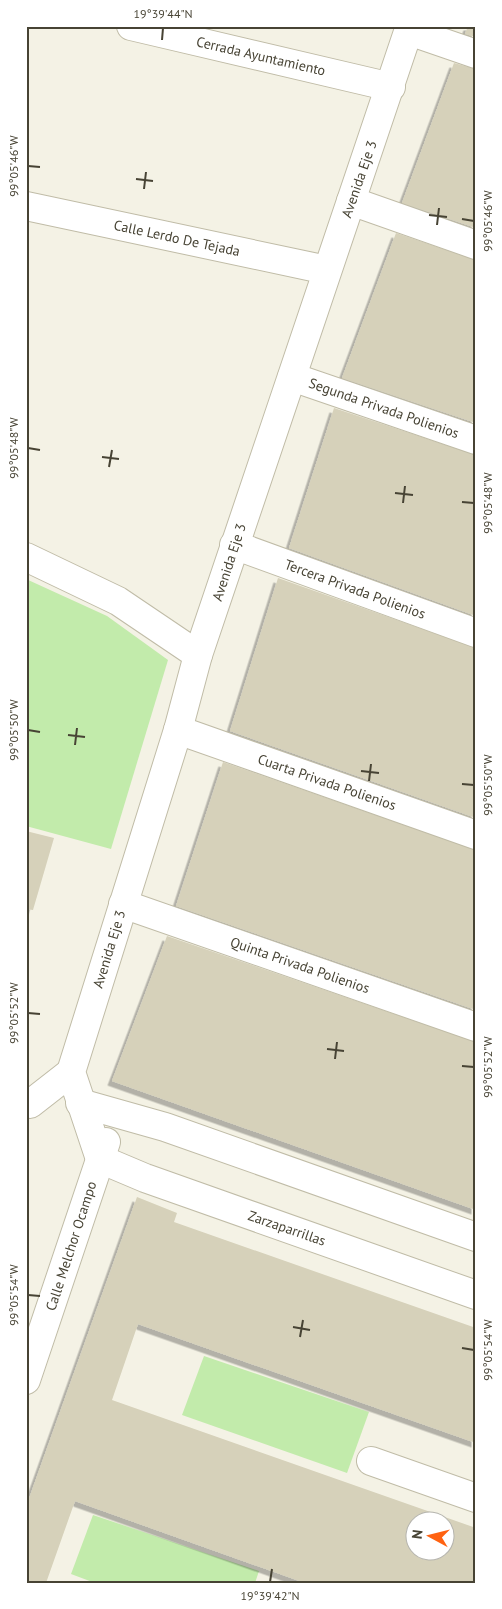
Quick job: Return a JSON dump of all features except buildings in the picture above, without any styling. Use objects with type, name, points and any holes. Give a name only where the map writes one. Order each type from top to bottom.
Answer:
[{"type":"street","name":"Cerrada Ayuntamiento","points":[[131,26],[391,87]]},
{"type":"street","name":"Avenida Eje 3","points":[[71,1072],[178,730],[198,655],[410,28]]},
{"type":"street","points":[[410,28],[476,54]]},
{"type":"street","points":[[351,202],[476,245]]},
{"type":"street","name":"Calle Lerdo De Tejada","points":[[26,206],[327,270]]},
{"type":"street","name":"Segunda Privada Polienios","points":[[292,377],[476,440]]},
{"type":"street","name":"Tercera Privada Polienios","points":[[234,545],[476,633]]},
{"type":"street","points":[[26,556],[118,601],[198,655]]},
{"type":"street","name":"Cuarta Privada Polienios","points":[[178,730],[476,835]]},
{"type":"street","name":"Quinta Privada Polienios","points":[[124,904],[476,1027]]},
{"type":"street","points":[[28,1108],[71,1072],[100,1159]]},
{"type":"street","points":[[80,1102],[165,1127],[476,1238]]},
{"type":"street","name":"Calle Melchor Ocampo","points":[[26,1380],[116,1112]]},
{"type":"street","name":"Zarzaparrillas","points":[[100,1159],[145,1178],[476,1294]]},
{"type":"street","points":[[371,1461],[476,1498]]},
{"type":"green space","points":[[26,579],[107,616],[168,660],[111,849],[26,826]]},
{"type":"green space","points":[[204,1356],[369,1412],[347,1473],[182,1415]]},
{"type":"green space","points":[[93,1515],[259,1571],[255,1583],[95,1583],[71,1574]]}]
